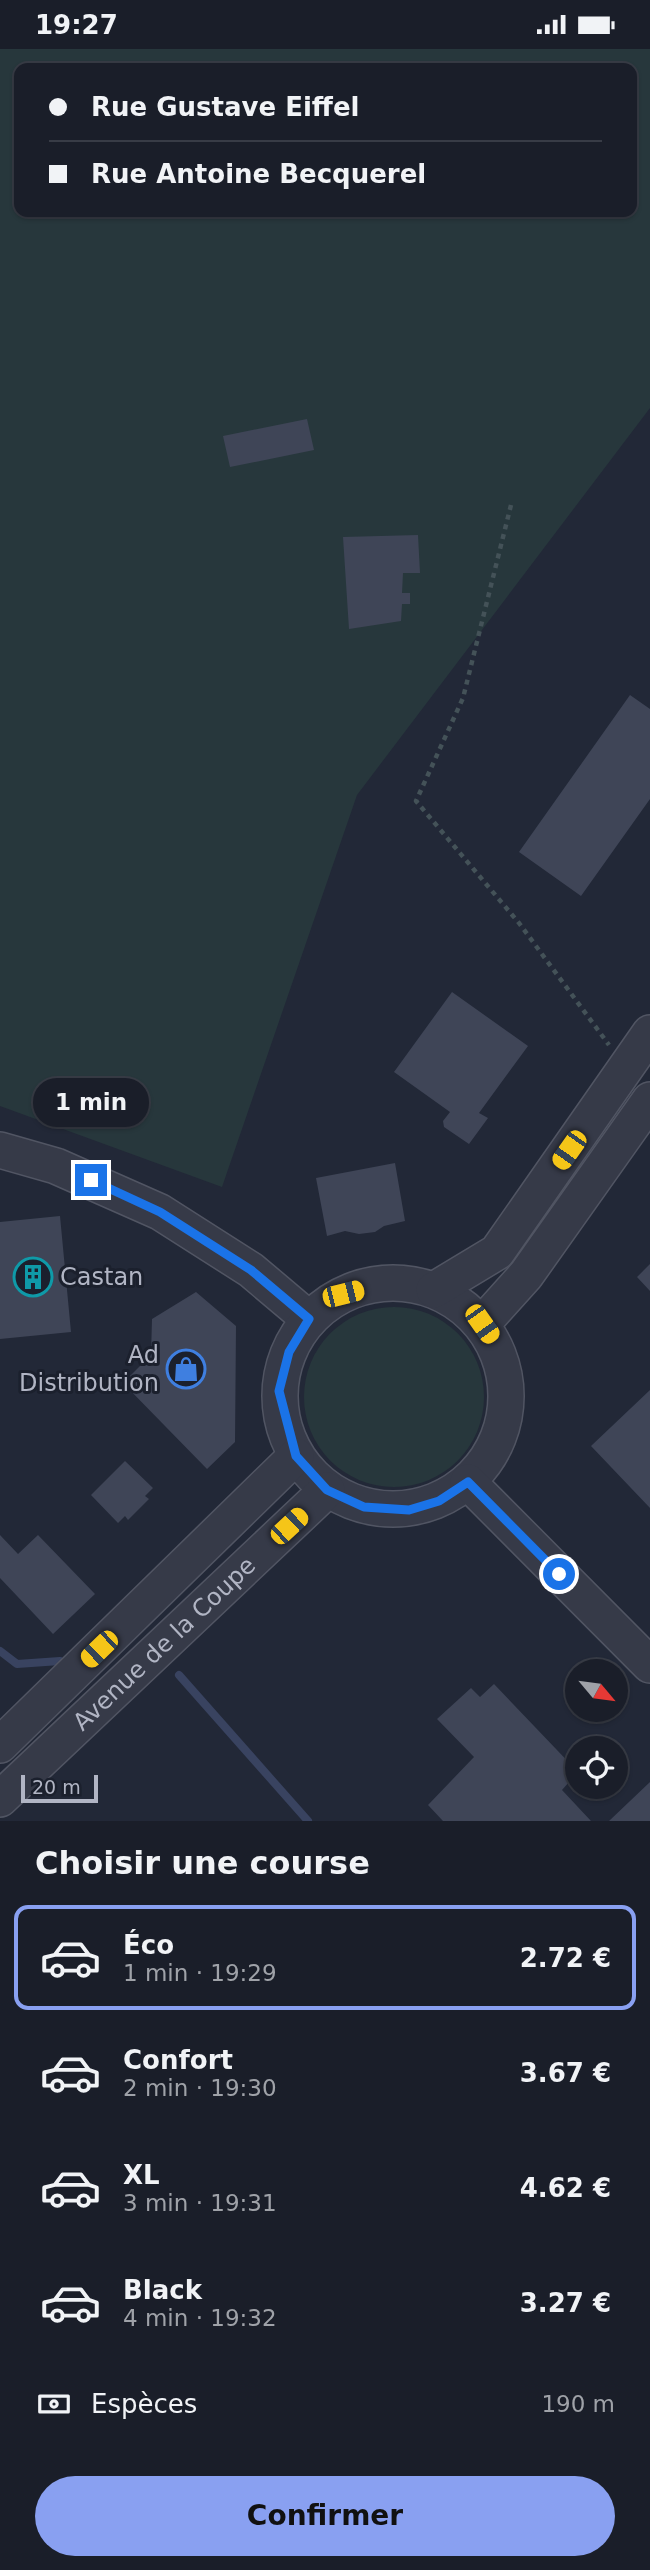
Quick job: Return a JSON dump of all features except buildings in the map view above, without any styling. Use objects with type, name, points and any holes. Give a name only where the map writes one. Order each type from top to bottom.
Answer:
[{"type":"street","points":[[435,1290],[497,1252],[650,1033]]},
{"type":"street","points":[[482,1324],[526,1275],[650,1100]]},
{"type":"street","points":[[0,1150],[56,1166],[160,1212],[251,1270],[309,1319]]},
{"type":"street","points":[[393,1282],[435,1290],[482,1324],[492,1338],[507,1384],[500,1437],[468,1482],[439,1501],[409,1510],[364,1507],[327,1490],[296,1456],[279,1391],[289,1352],[309,1319],[343,1294],[393,1282]]},
{"type":"street","name":"Avenue de la Coupe","points":[[0,1745],[296,1456]]},
{"type":"street","points":[[468,1482],[650,1665]]},
{"type":"street","name":"Avenue de la Coupe","points":[[0,1799],[327,1490]]},
{"type":"path","points":[[511,505],[463,698],[416,801],[519,923],[626,1068]]},
{"type":"shaded area","points":[[0,49],[650,49],[650,408],[357,795],[222,1187],[0,1106]]},
{"type":"shaded area","points":[[394,1307],[428,1314],[458,1333],[477,1363],[484,1397],[477,1431],[458,1461],[428,1480],[394,1487],[360,1480],[330,1461],[311,1431],[304,1397],[311,1363],[330,1333],[360,1314]]},
{"type":"waterway","points":[[0,1651],[17,1664],[60,1661]]},
{"type":"waterway","points":[[179,1675],[308,1821]]},
{"type":"place","name":"Castan","points":[[33,1277]]},
{"type":"place","name":"Ad Distribution","points":[[186,1369]]},
{"type":"route","points":[[91,1180],[160,1212],[251,1270],[309,1319],[289,1352],[279,1391],[296,1456],[327,1490],[364,1507],[409,1510],[439,1501],[468,1482],[559,1574]]}]
